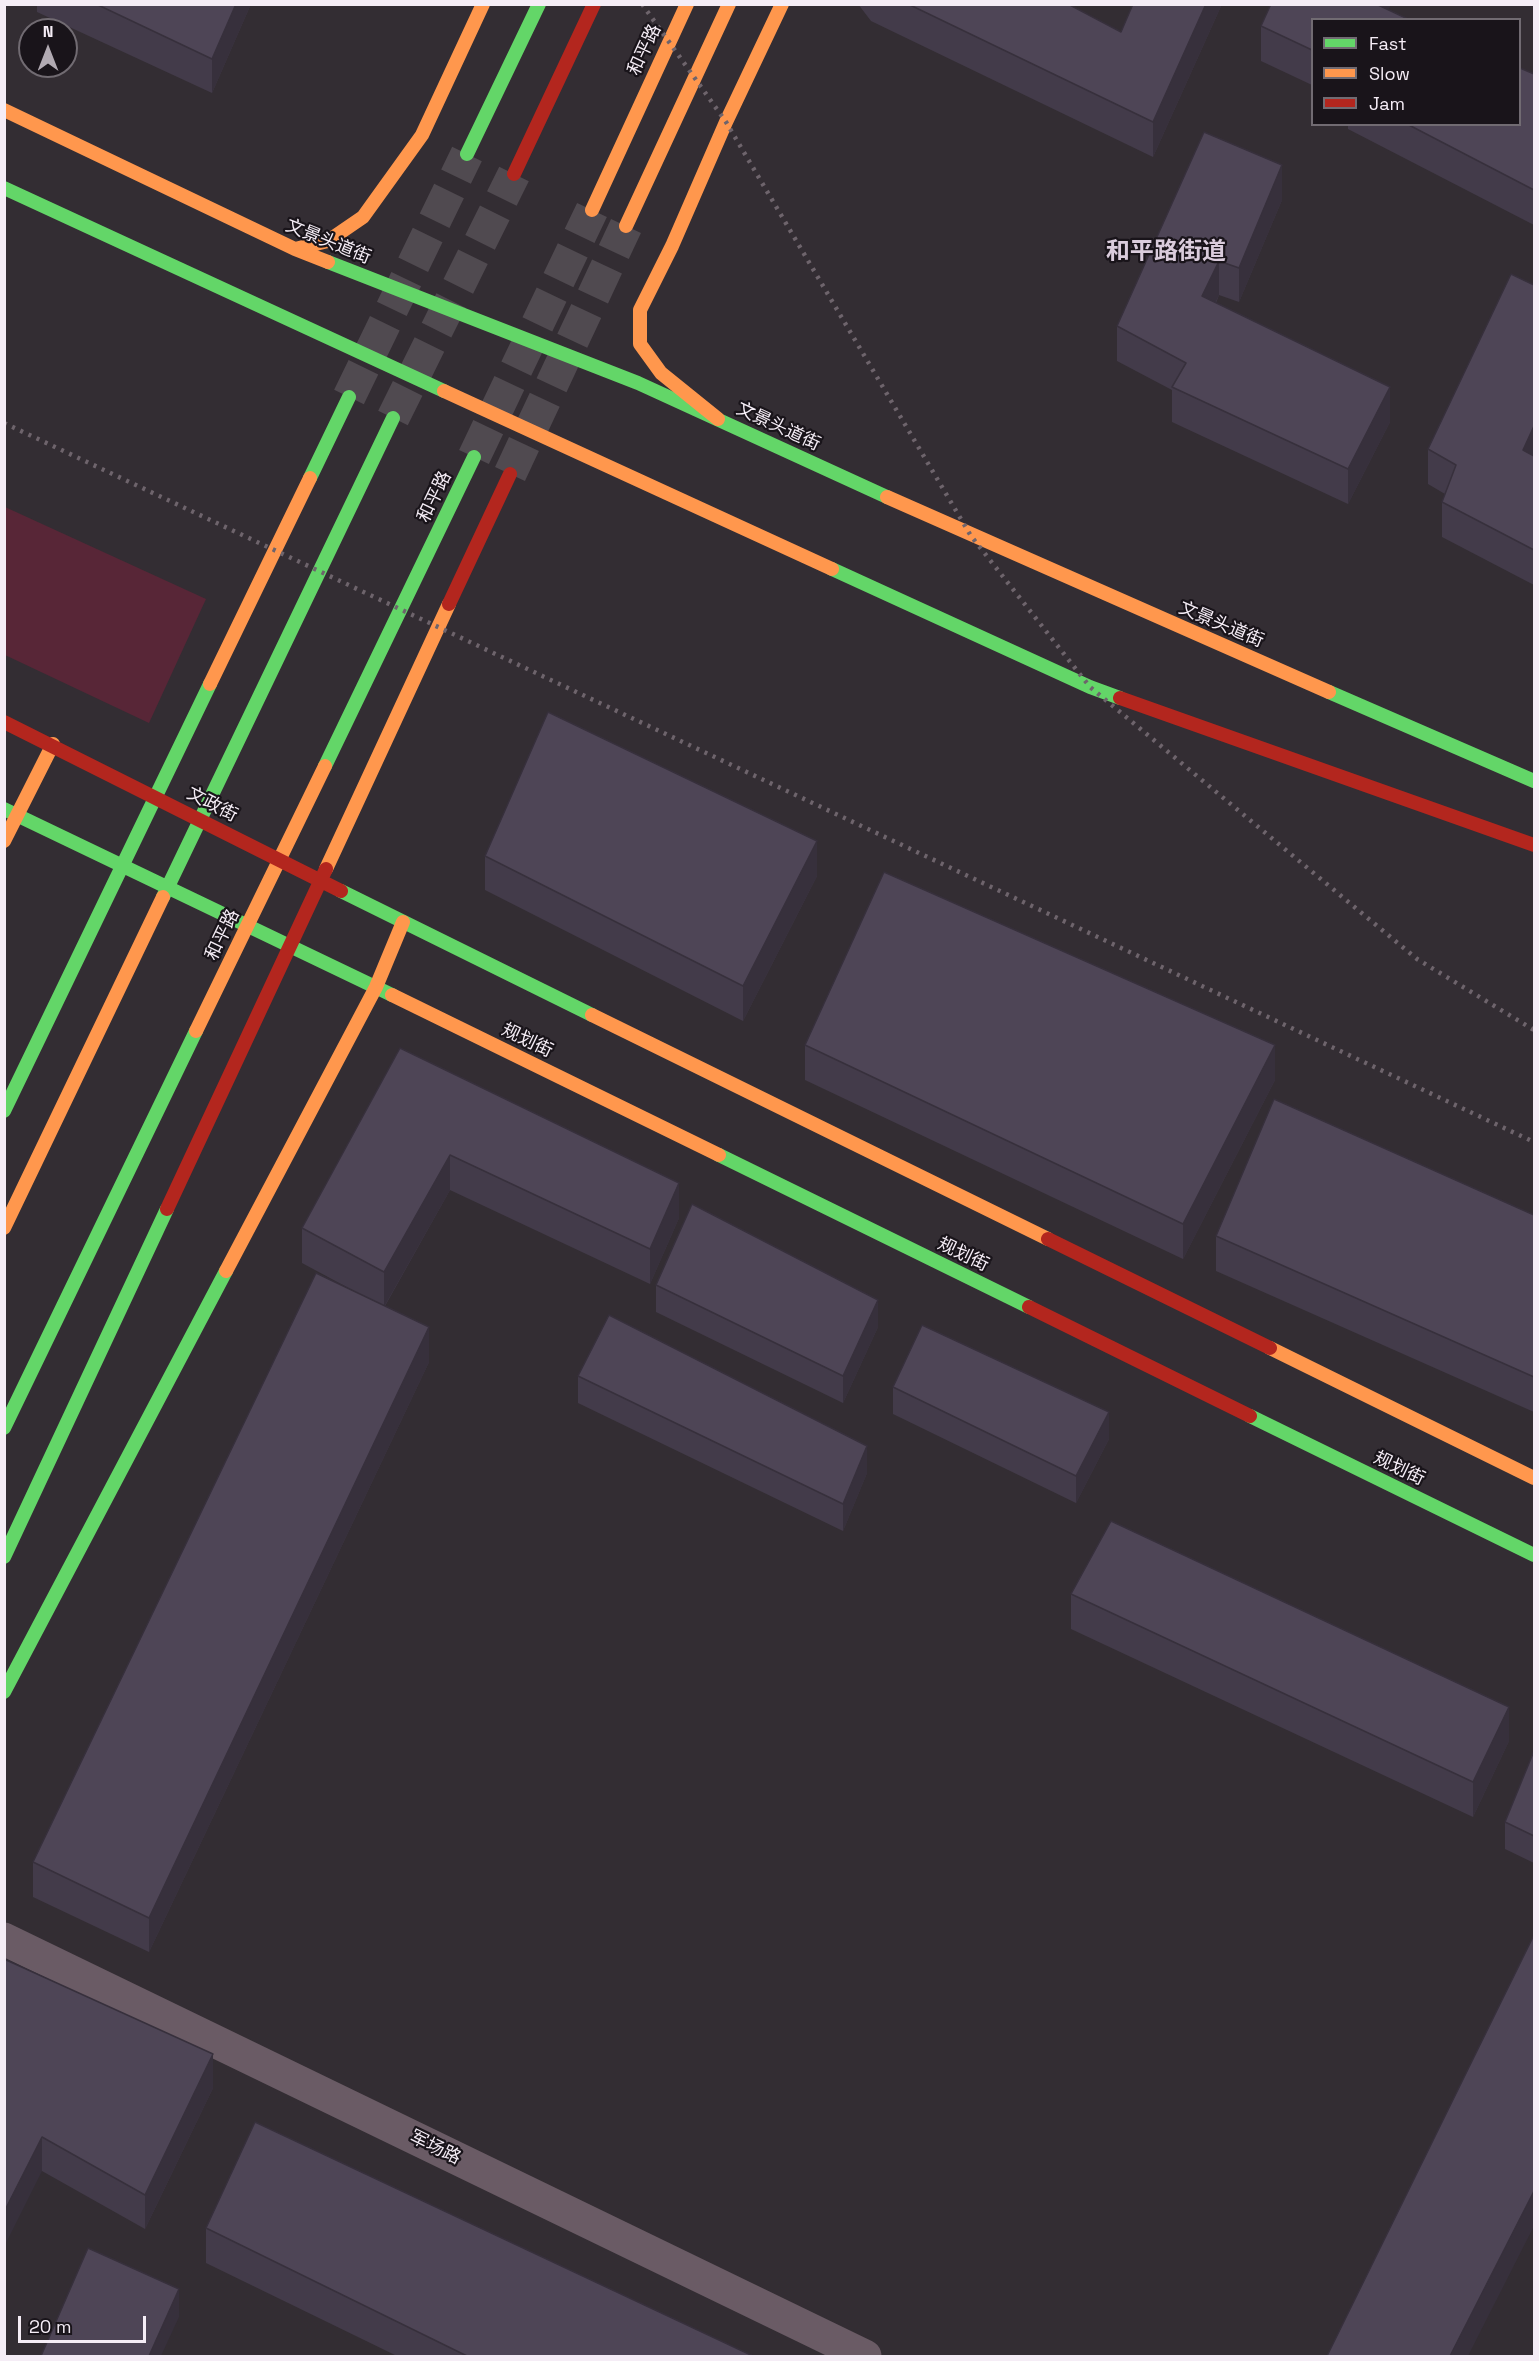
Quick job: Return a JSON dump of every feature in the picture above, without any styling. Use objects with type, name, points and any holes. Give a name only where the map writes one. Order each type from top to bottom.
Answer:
[{"type":"main road","points":[[295,249],[328,242],[363,217],[422,135],[483,4]]},
{"type":"main road","points":[[468,154],[539,4]]},
{"type":"main road","points":[[514,174],[594,4]]},
{"type":"main road","name":"和平路","points":[[592,210],[687,4]]},
{"type":"main road","points":[[626,226],[729,4]]},
{"type":"main road","points":[[718,419],[662,373],[640,344],[640,309],[672,246],[726,122],[782,4]]},
{"type":"main road","name":"文景头道街","points":[[4,110],[295,249],[629,380],[971,536],[1534,781]]},
{"type":"main road","points":[[4,188],[549,441],[1090,687],[1280,757],[1534,845]]},
{"type":"main road","points":[[4,1111],[349,397]]},
{"type":"main road","points":[[4,1228],[393,418]]},
{"type":"main road","name":"和平路","points":[[4,1428],[474,457]]},
{"type":"main road","points":[[4,1557],[510,474]]},
{"type":"main road","name":"文政街","points":[[4,722],[53,744],[404,922]]},
{"type":"main road","points":[[4,841],[11,812],[53,744]]},
{"type":"main road","points":[[11,812],[376,987]]},
{"type":"main road","points":[[4,1692],[376,987],[404,922],[1534,1478]]},
{"type":"main road","name":"规划街","points":[[376,987],[1534,1555]]},
{"type":"street","name":"军场路","points":[[4,1939],[865,2356]]},
{"type":"shaded area","points":[[5,507],[206,599],[149,723],[5,655]]},
{"type":"building","points":[[96,4],[236,4],[212,59]]},
{"type":"building","points":[[908,4],[1068,4],[1121,32],[1133,4],[1206,4],[1153,122]]},
{"type":"building","points":[[1271,4],[1376,4],[1406,18],[1311,18],[1311,50],[1261,26]]},
{"type":"building","points":[[1521,68],[1534,74],[1534,190],[1411,126],[1521,126]]},
{"type":"building","points":[[1204,132],[1282,165],[1239,268],[1219,261],[1202,296],[1390,387],[1348,469],[1172,387],[1186,363],[1117,326]]},
{"type":"building","points":[[1511,274],[1534,285],[1534,426],[1523,450],[1534,456],[1534,550],[1442,502],[1456,465],[1428,449]]},
{"type":"building","points":[[548,712],[817,841],[743,986],[485,856]]},
{"type":"building","points":[[884,872],[1275,1045],[1183,1224],[805,1045]]},
{"type":"building","points":[[400,1048],[679,1183],[650,1249],[450,1155],[384,1272],[302,1228]]},
{"type":"building","points":[[1274,1099],[1534,1215],[1534,1377],[1216,1236]]},
{"type":"building","points":[[692,1204],[878,1300],[843,1376],[656,1285]]},
{"type":"building","points":[[316,1273],[429,1327],[149,1918],[33,1862]]},
{"type":"building","points":[[609,1315],[867,1446],[843,1504],[578,1376]]},
{"type":"building","points":[[922,1325],[1109,1412],[1076,1476],[893,1387]]},
{"type":"building","points":[[1111,1521],[1509,1707],[1473,1782],[1071,1594]]},
{"type":"building","points":[[1534,1751],[1534,1836],[1505,1822]]},
{"type":"building","points":[[1534,1935],[1534,2191],[1450,2356],[1327,2356]]},
{"type":"building","points":[[4,1959],[213,2054],[145,2195],[42,2137],[4,2212]]},
{"type":"building","points":[[255,2122],[753,2356],[467,2356],[206,2228]]},
{"type":"building","points":[[88,2248],[179,2289],[149,2356],[41,2356]]},
{"type":"tunnel","points":[[349,397],[467,154]]},
{"type":"tunnel","points":[[393,418],[514,174]]},
{"type":"tunnel","points":[[474,457],[592,210]]},
{"type":"tunnel","points":[[510,474],[626,226]]},
{"type":"railway","points":[[642,4],[726,122],[971,536],[1090,687],[1417,959],[1534,1030]]},
{"type":"railway","points":[[4,423],[1534,1142]]},
{"type":"traffic: fast","points":[[467,154],[539,4]]},
{"type":"traffic: fast","points":[[4,188],[444,391]]},
{"type":"traffic: fast","points":[[328,262],[638,383],[887,497]]},
{"type":"traffic: fast","points":[[310,478],[349,397]]},
{"type":"traffic: fast","points":[[163,897],[393,418]]},
{"type":"traffic: fast","points":[[325,766],[474,457]]},
{"type":"traffic: fast","points":[[832,569],[1090,687],[1120,698]]},
{"type":"traffic: fast","points":[[4,1111],[210,684]]},
{"type":"traffic: fast","points":[[1329,692],[1534,781]]},
{"type":"traffic: fast","points":[[4,809],[392,995]]},
{"type":"traffic: fast","points":[[341,891],[592,1015]]},
{"type":"traffic: fast","points":[[4,1428],[196,1031]]},
{"type":"traffic: fast","points":[[719,1155],[1029,1307]]},
{"type":"traffic: fast","points":[[4,1557],[167,1209]]},
{"type":"traffic: fast","points":[[4,1692],[226,1271]]},
{"type":"traffic: fast","points":[[1250,1416],[1534,1555]]},
{"type":"traffic: slow","points":[[295,249],[328,241],[363,217],[422,135],[483,4]]},
{"type":"traffic: slow","points":[[592,210],[687,4]]},
{"type":"traffic: slow","points":[[626,226],[729,4]]},
{"type":"traffic: slow","points":[[718,419],[661,373],[640,344],[640,310],[672,246],[726,122],[782,4]]},
{"type":"traffic: slow","points":[[4,110],[295,249],[328,262]]},
{"type":"traffic: slow","points":[[444,391],[832,569]]},
{"type":"traffic: slow","points":[[210,684],[310,478]]},
{"type":"traffic: slow","points":[[887,497],[1329,692]]},
{"type":"traffic: slow","points":[[326,869],[449,604]]},
{"type":"traffic: slow","points":[[4,841],[53,744]]},
{"type":"traffic: slow","points":[[196,1031],[325,766]]},
{"type":"traffic: slow","points":[[4,1228],[163,897]]},
{"type":"traffic: slow","points":[[226,1271],[376,987],[403,922]]},
{"type":"traffic: slow","points":[[392,995],[719,1155]]},
{"type":"traffic: slow","points":[[592,1015],[1048,1239]]},
{"type":"traffic: slow","points":[[1270,1348],[1534,1478]]},
{"type":"traffic: jam","points":[[514,174],[594,4]]},
{"type":"traffic: jam","points":[[449,604],[510,474]]},
{"type":"traffic: jam","points":[[1120,698],[1534,845]]},
{"type":"traffic: jam","points":[[4,722],[341,891]]},
{"type":"traffic: jam","points":[[167,1209],[326,869]]},
{"type":"traffic: jam","points":[[1048,1239],[1270,1348]]},
{"type":"traffic: jam","points":[[1029,1307],[1250,1416]]},
{"type":"district","name":"和平路街道","points":[[1166,252]]}]
